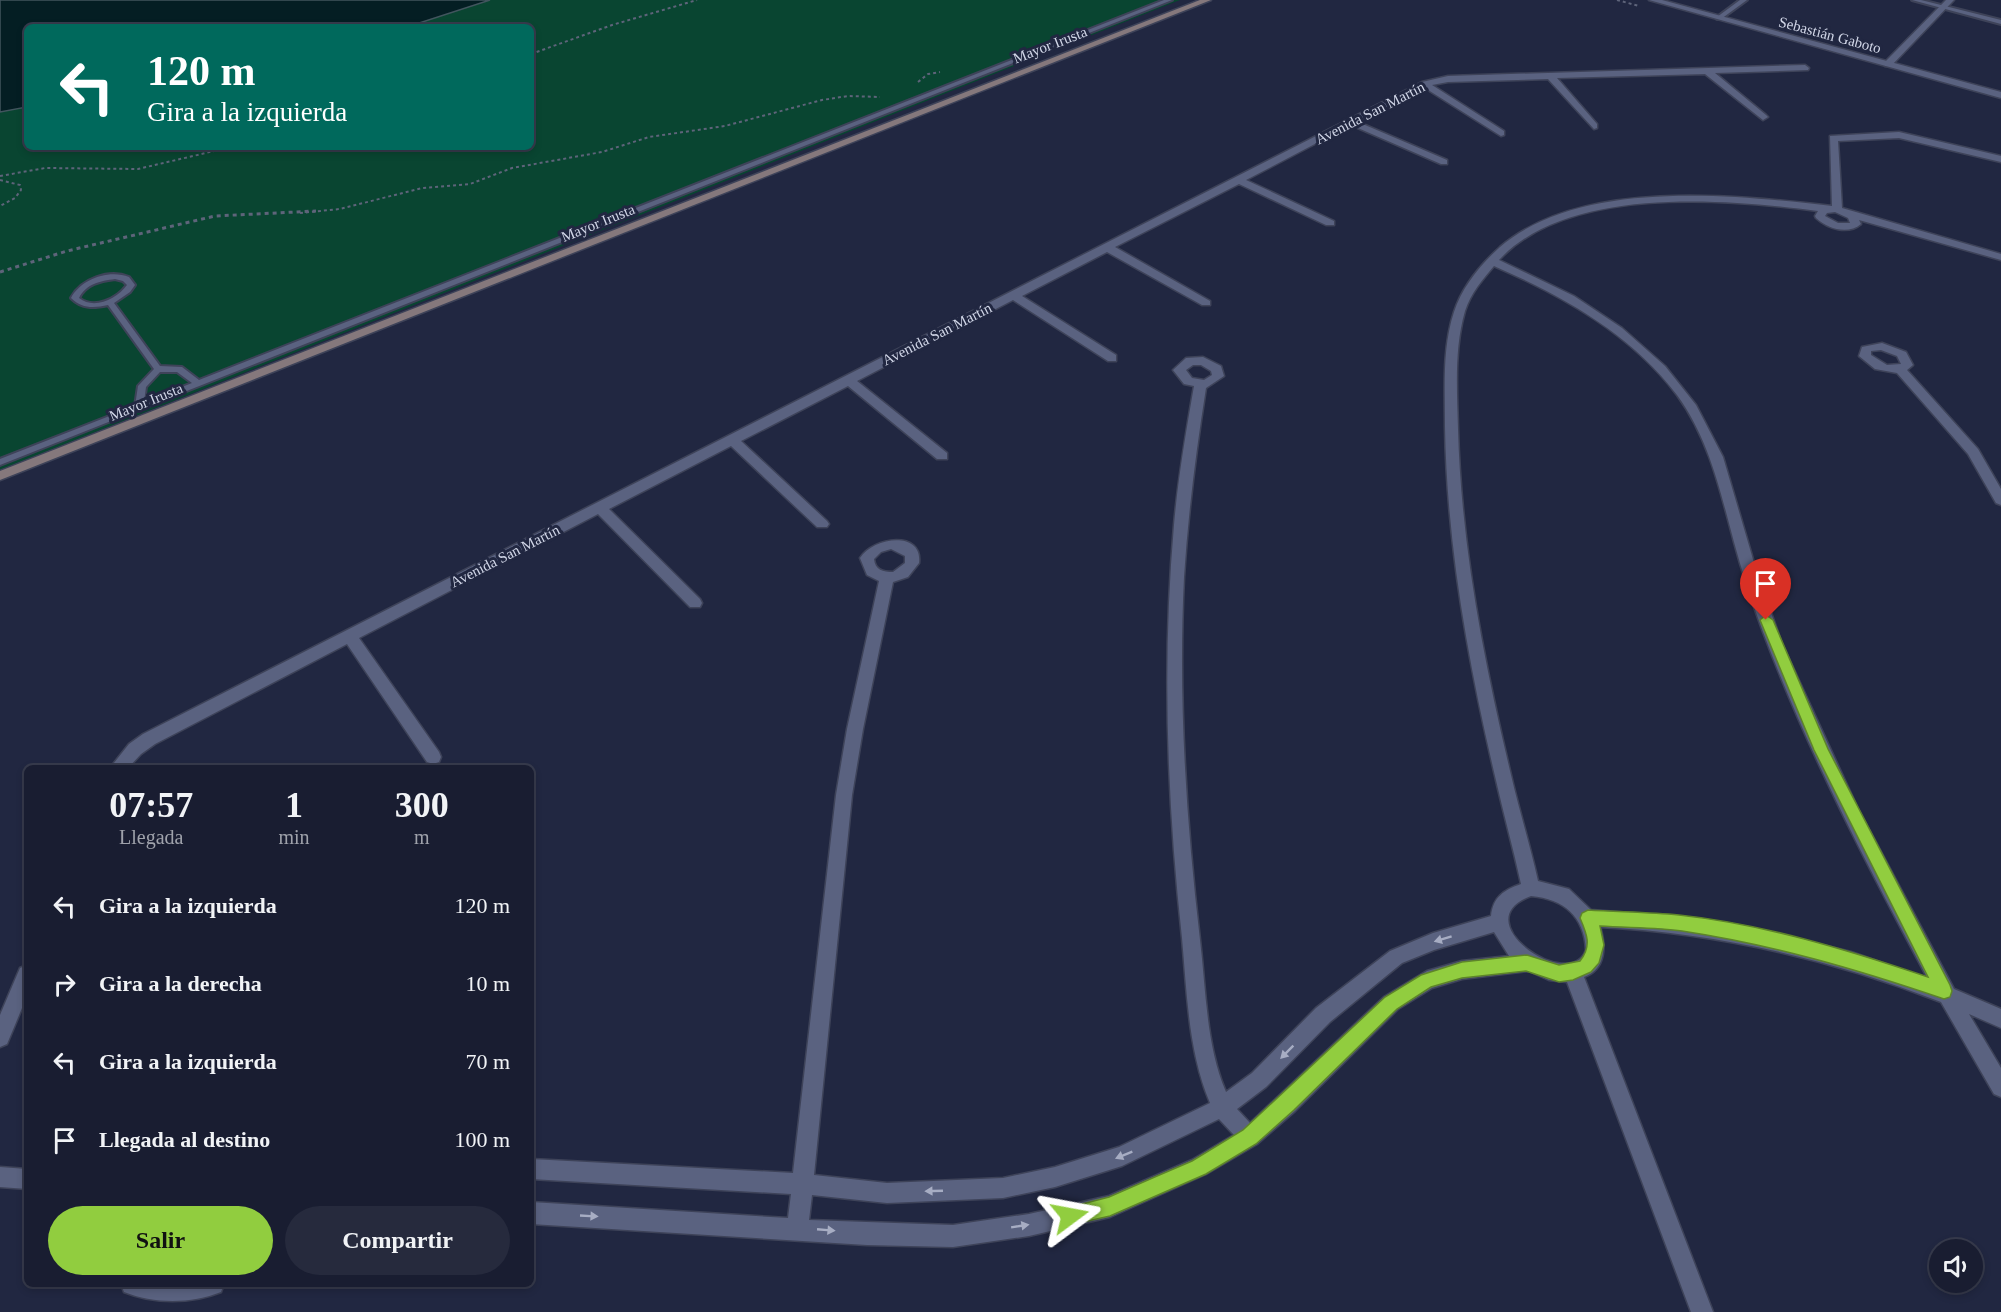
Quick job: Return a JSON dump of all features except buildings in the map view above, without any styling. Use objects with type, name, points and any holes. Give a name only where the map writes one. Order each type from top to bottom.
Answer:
[{"type":"main road","name":"Mayor Irusta","points":[[0,476],[1207,0]]},
{"type":"street","name":"Sebastián Gaboto","points":[[1653,0],[2001,95]]},
{"type":"street","points":[[1888,64],[1950,0]]},
{"type":"street","name":"Avenida San Martín","points":[[120,765],[128,755],[149,739],[1425,84],[1449,80],[1805,68]]},
{"type":"street","points":[[1707,71],[1763,117]]},
{"type":"street","points":[[1550,76],[1594,126]]},
{"type":"street","points":[[1425,84],[1501,133]]},
{"type":"street","points":[[1351,122],[1444,162]]},
{"type":"street","points":[[1838,211],[1833,138],[1899,135],[2001,159]]},
{"type":"street","points":[[1239,180],[1330,223]]},
{"type":"street","points":[[1532,888],[1482,678],[1458,537],[1451,452],[1451,372],[1455,333],[1464,298],[1492,261],[1528,233],[1557,220],[1609,205],[1637,200],[1756,202],[1838,211],[2001,257]]},
{"type":"street","points":[[1756,202],[1850,227],[1921,233]]},
{"type":"street","points":[[1827,222],[1819,214],[1838,211],[1857,221],[1850,227]]},
{"type":"street","points":[[1107,247],[1206,303]]},
{"type":"street","points":[[1492,261],[1565,295],[1608,322],[1662,369],[1699,418],[1723,472],[1750,576],[1774,642],[1821,750],[1944,991],[2001,1087]]},
{"type":"street","points":[[1013,295],[1112,358]]},
{"type":"street","points":[[1900,369],[1973,452],[2001,500]]},
{"type":"street","points":[[848,380],[942,456]]},
{"type":"street","points":[[1200,385],[1188,465],[1178,566],[1176,767],[1186,905],[1202,1036],[1223,1107],[1250,1137]]},
{"type":"street","points":[[732,440],[822,524]]},
{"type":"street","points":[[600,508],[695,603]]},
{"type":"street","points":[[798,1227],[844,795],[855,729],[887,578]]},
{"type":"street","points":[[349,636],[433,757]]},
{"type":"street","points":[[1532,888],[1563,896],[1588,918],[1594,931],[1596,945],[1593,957],[1586,967],[1573,972],[1544,971],[1527,963],[1513,951],[1504,937],[1499,922],[1500,909],[1506,898],[1517,890],[1532,888]]},
{"type":"street","points":[[1588,918],[1680,923],[1771,940],[1853,960],[1944,991],[2001,1018]]},
{"type":"street","points":[[534,1169],[802,1184],[887,1193],[1003,1188],[1055,1177],[1122,1156],[1223,1107],[1259,1080],[1323,1015],[1396,957],[1433,942],[1499,922]]},
{"type":"street","points":[[534,1213],[953,1236],[1029,1225],[1110,1206],[1199,1167],[1250,1137],[1288,1104],[1391,1003],[1427,980],[1462,970],[1527,963]]},
{"type":"street","points":[[1573,972],[1702,1312]]},
{"type":"street","points":[[0,1037],[24,981]]},
{"type":"street","points":[[0,1178],[24,1179]]},
{"type":"street","points":[[144,1287],[160,1291],[203,1287]]},
{"type":"lane","points":[[0,462],[1169,0]]},
{"type":"lane","points":[[1719,18],[1744,0]]},
{"type":"lane","points":[[1916,0],[2001,22]]},
{"type":"lane","points":[[121,277],[130,282],[129,290],[110,302],[91,305],[78,302],[75,298],[81,288],[97,280],[121,277]]},
{"type":"lane","points":[[110,302],[158,369]]},
{"type":"lane","points":[[139,406],[142,386],[158,369],[179,369],[197,383]]},
{"type":"path","points":[[534,53],[612,25],[697,0]]},
{"type":"path","points":[[914,87],[928,74],[945,72]]},
{"type":"path","points":[[0,272],[67,251],[215,216],[269,216],[340,209],[405,192],[470,184],[512,168],[602,152],[649,137],[692,132],[766,117],[822,100],[848,96],[885,97]]},
{"type":"path","points":[[0,178],[45,168],[138,169],[218,150]]},
{"type":"path","points":[[0,178],[20,185],[21,190],[15,198],[0,206]]},
{"type":"green space","points":[[0,0],[1180,0],[0,470]]},
{"type":"shaded area","points":[[0,0],[490,0],[416,24],[24,24],[24,108],[0,112]]},
{"type":"route","points":[[1070,1216],[1110,1206],[1163,1183],[1199,1167],[1250,1137],[1288,1104],[1391,1003],[1427,980],[1462,970],[1527,963],[1544,971],[1559,974],[1586,967],[1593,957],[1596,945],[1594,931],[1588,918],[1680,923],[1771,940],[1853,960],[1944,991],[1821,750],[1766,620]]}]
